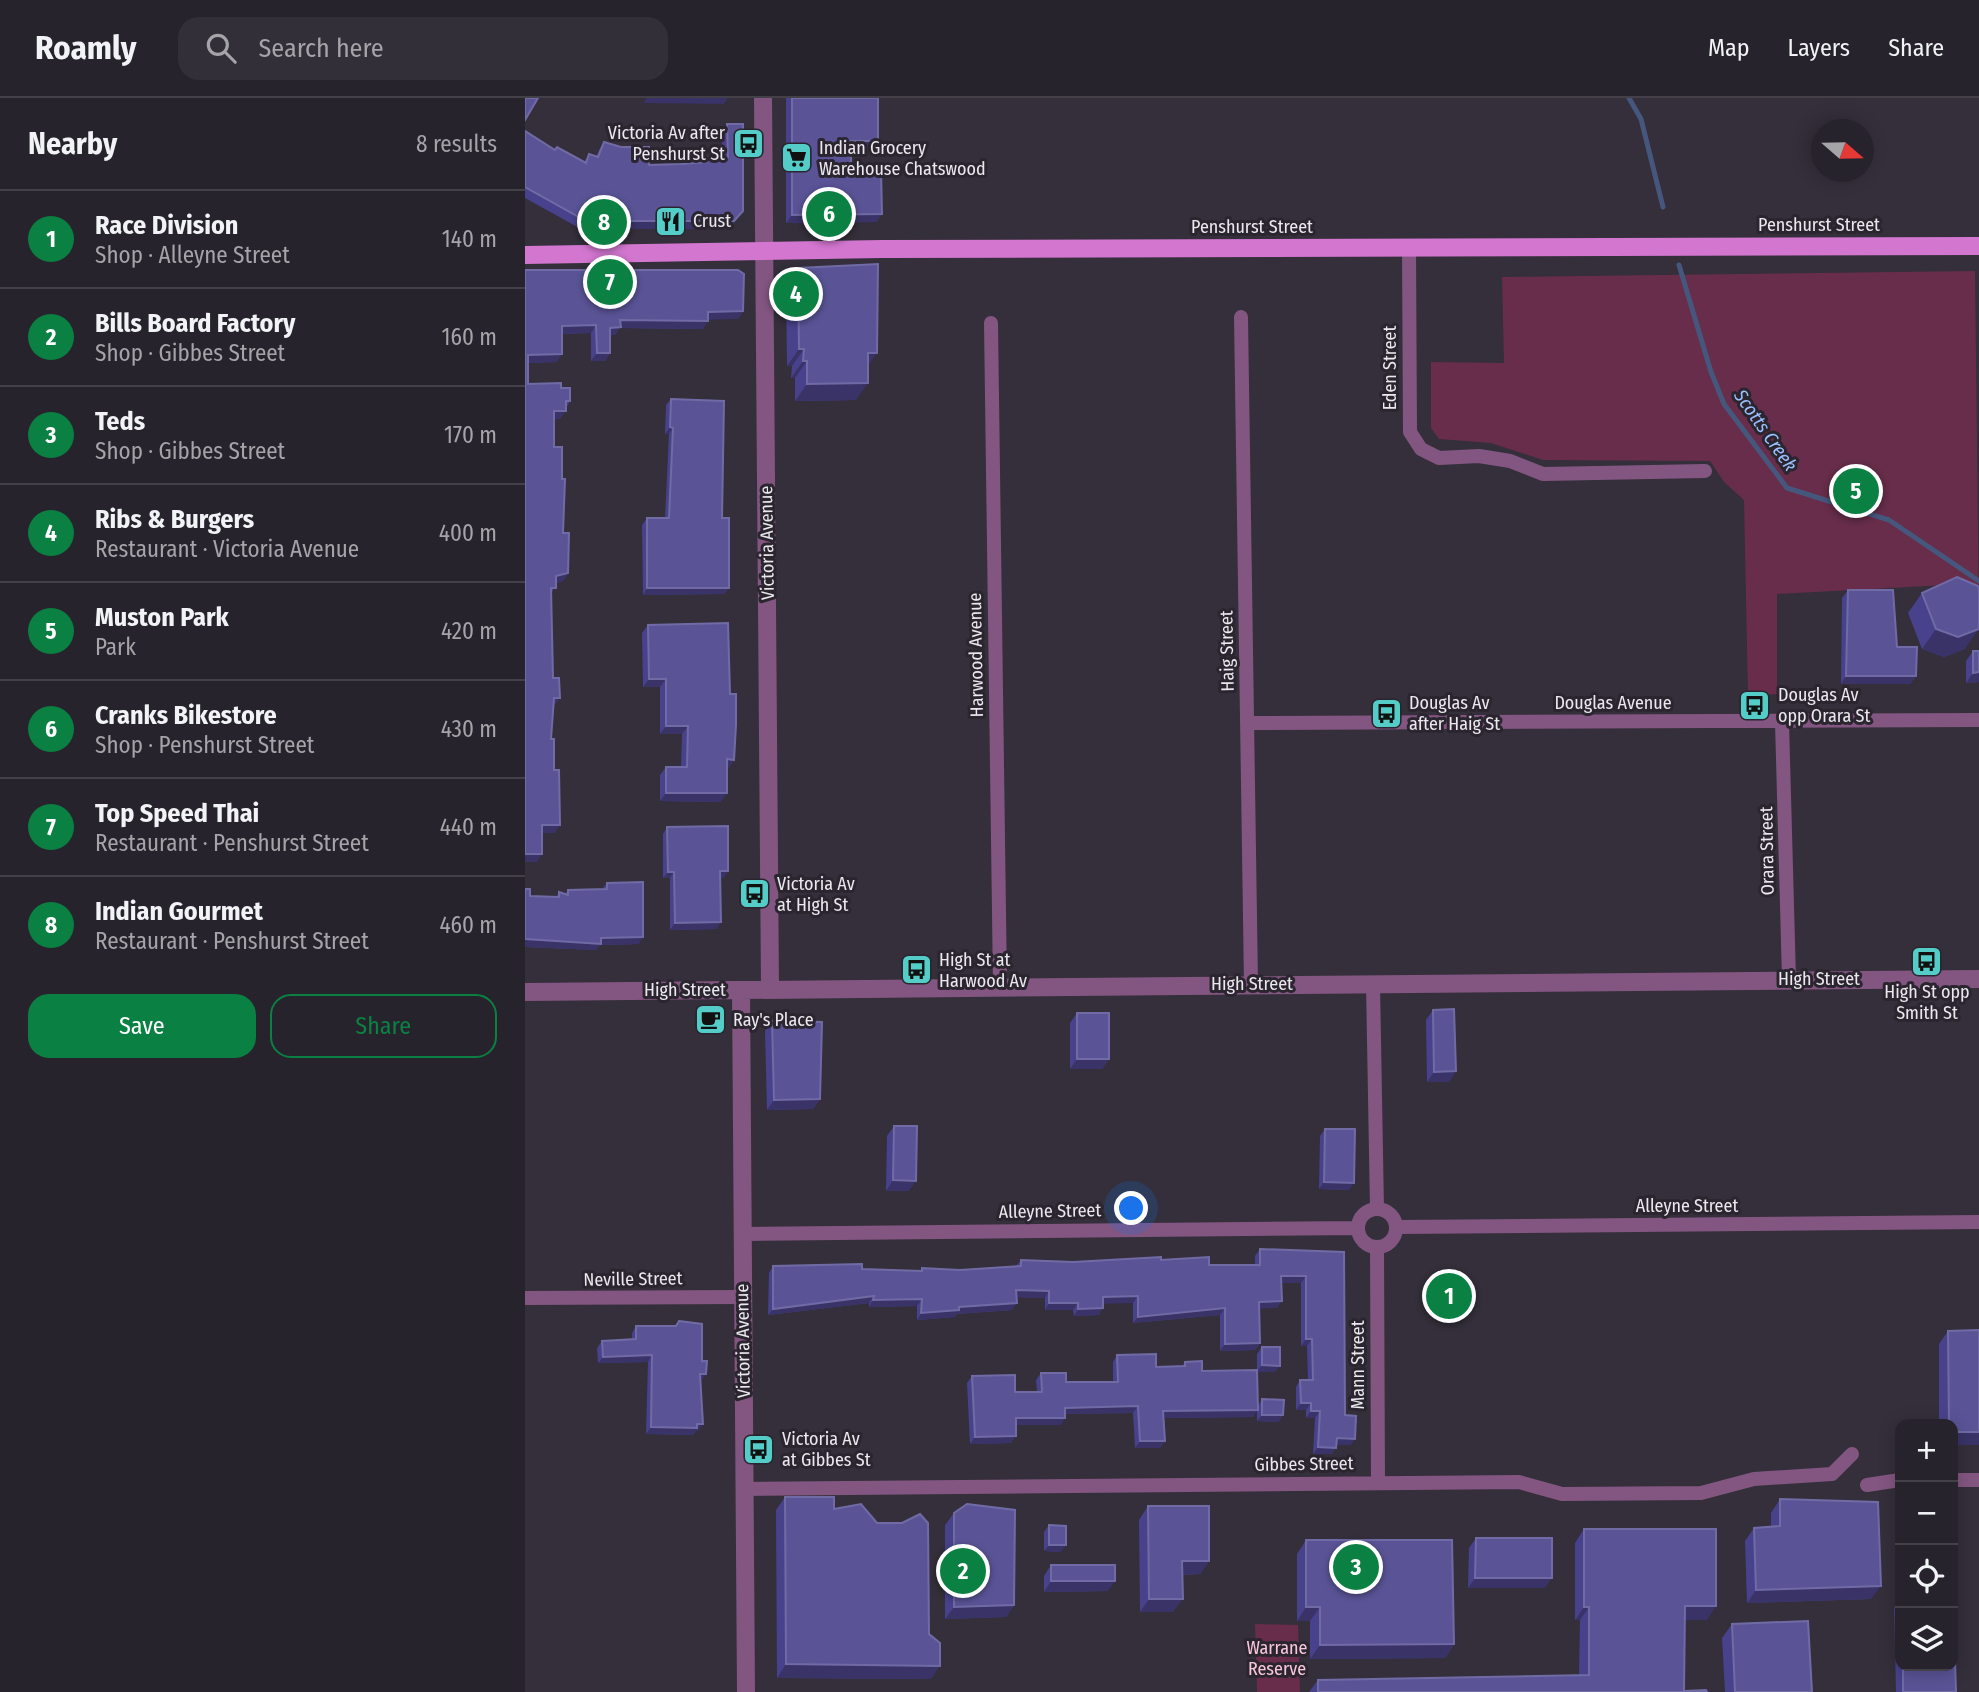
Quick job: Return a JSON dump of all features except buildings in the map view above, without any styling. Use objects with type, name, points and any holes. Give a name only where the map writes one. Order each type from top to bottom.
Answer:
[{"type":"main road","name":"Penshurst Street","points":[[527,252],[1979,246]]},
{"type":"street","name":"Victoria Avenue","points":[[763,98],[770,988]]},
{"type":"street","name":"Eden Street","points":[[1409,247],[1410,432],[1421,449],[1439,458],[1479,456],[1510,461],[1543,474],[1705,471]]},
{"type":"street","name":"Haig Street","points":[[1241,317],[1251,984]]},
{"type":"street","name":"Harwood Avenue","points":[[991,323],[1000,986]]},
{"type":"street","name":"Douglas Avenue","points":[[1247,723],[1979,720]]},
{"type":"street","name":"Orara Street","points":[[1782,722],[1789,979]]},
{"type":"street","name":"High Street","points":[[525,992],[1979,979]]},
{"type":"street","points":[[1373,983],[1377,1209]]},
{"type":"street","name":"Victoria Avenue","points":[[741,990],[746,1692]]},
{"type":"street","points":[[1377,1209],[1388,1212],[1396,1227],[1393,1239],[1377,1247],[1366,1243],[1358,1228],[1366,1213],[1377,1209]]},
{"type":"street","name":"Alleyne Street","points":[[1396,1227],[1979,1222]]},
{"type":"street","name":"Alleyne Street","points":[[742,1234],[1358,1228]]},
{"type":"street","name":"Mann Street","points":[[1377,1247],[1378,1483]]},
{"type":"street","name":"Neville Street","points":[[525,1298],[742,1297]]},
{"type":"street","name":"Gibbes Street","points":[[744,1489],[1519,1482],[1562,1494],[1701,1493],[1754,1479],[1832,1474],[1852,1454]]},
{"type":"street","points":[[1958,1480],[1979,1480]]},
{"type":"street","points":[[1867,1486],[1895,1481]]},
{"type":"green space","points":[[1975,271],[1979,619],[1946,585],[1777,594],[1777,694],[1748,696],[1744,500],[1724,482],[1710,461],[1543,460],[1491,443],[1439,439],[1431,428],[1431,362],[1504,363],[1502,277]]},
{"type":"green space","name":"Warrane Reserve","points":[[1255,1624],[1298,1625],[1300,1692],[1257,1692]]},
{"type":"waterway","name":"Scotts Creek","points":[[1629,98],[1641,119],[1663,207]]},
{"type":"waterway","name":"Scotts Creek","points":[[1679,265],[1711,372],[1724,404],[1787,488],[1889,520],[1979,581]]},
{"type":"place","name":"Victoria Av after Penshurst St","points":[[748,143]]},
{"type":"place","name":"Indian Grocery Warehouse Chatswood","points":[[796,158]]},
{"type":"place","name":"Cranks Bikestore","points":[[829,214]]},
{"type":"place","name":"Crust","points":[[670,221]]},
{"type":"place","name":"Indian Gourmet","points":[[604,222]]},
{"type":"place","name":"Top Speed Thai","points":[[610,282]]},
{"type":"place","name":"Ribs & Burgers","points":[[796,294]]},
{"type":"place","name":"Muston Park","points":[[1856,491]]},
{"type":"place","name":"Douglas Av opp Orara St","points":[[1755,705]]},
{"type":"place","name":"Douglas Av after Haig St","points":[[1386,713]]},
{"type":"place","name":"Victoria Av at High St","points":[[754,894]]},
{"type":"place","name":"High St opp Smith St","points":[[1927,962]]},
{"type":"place","name":"High St at Harwood Av","points":[[916,970]]},
{"type":"place","name":"Ray's Place","points":[[710,1020]]},
{"type":"place","name":"Race Division","points":[[1449,1296]]},
{"type":"place","name":"Victoria Av at Gibbes St","points":[[759,1449]]},
{"type":"place","name":"Teds","points":[[1356,1567]]},
{"type":"place","name":"Bills Board Factory","points":[[963,1571]]}]
